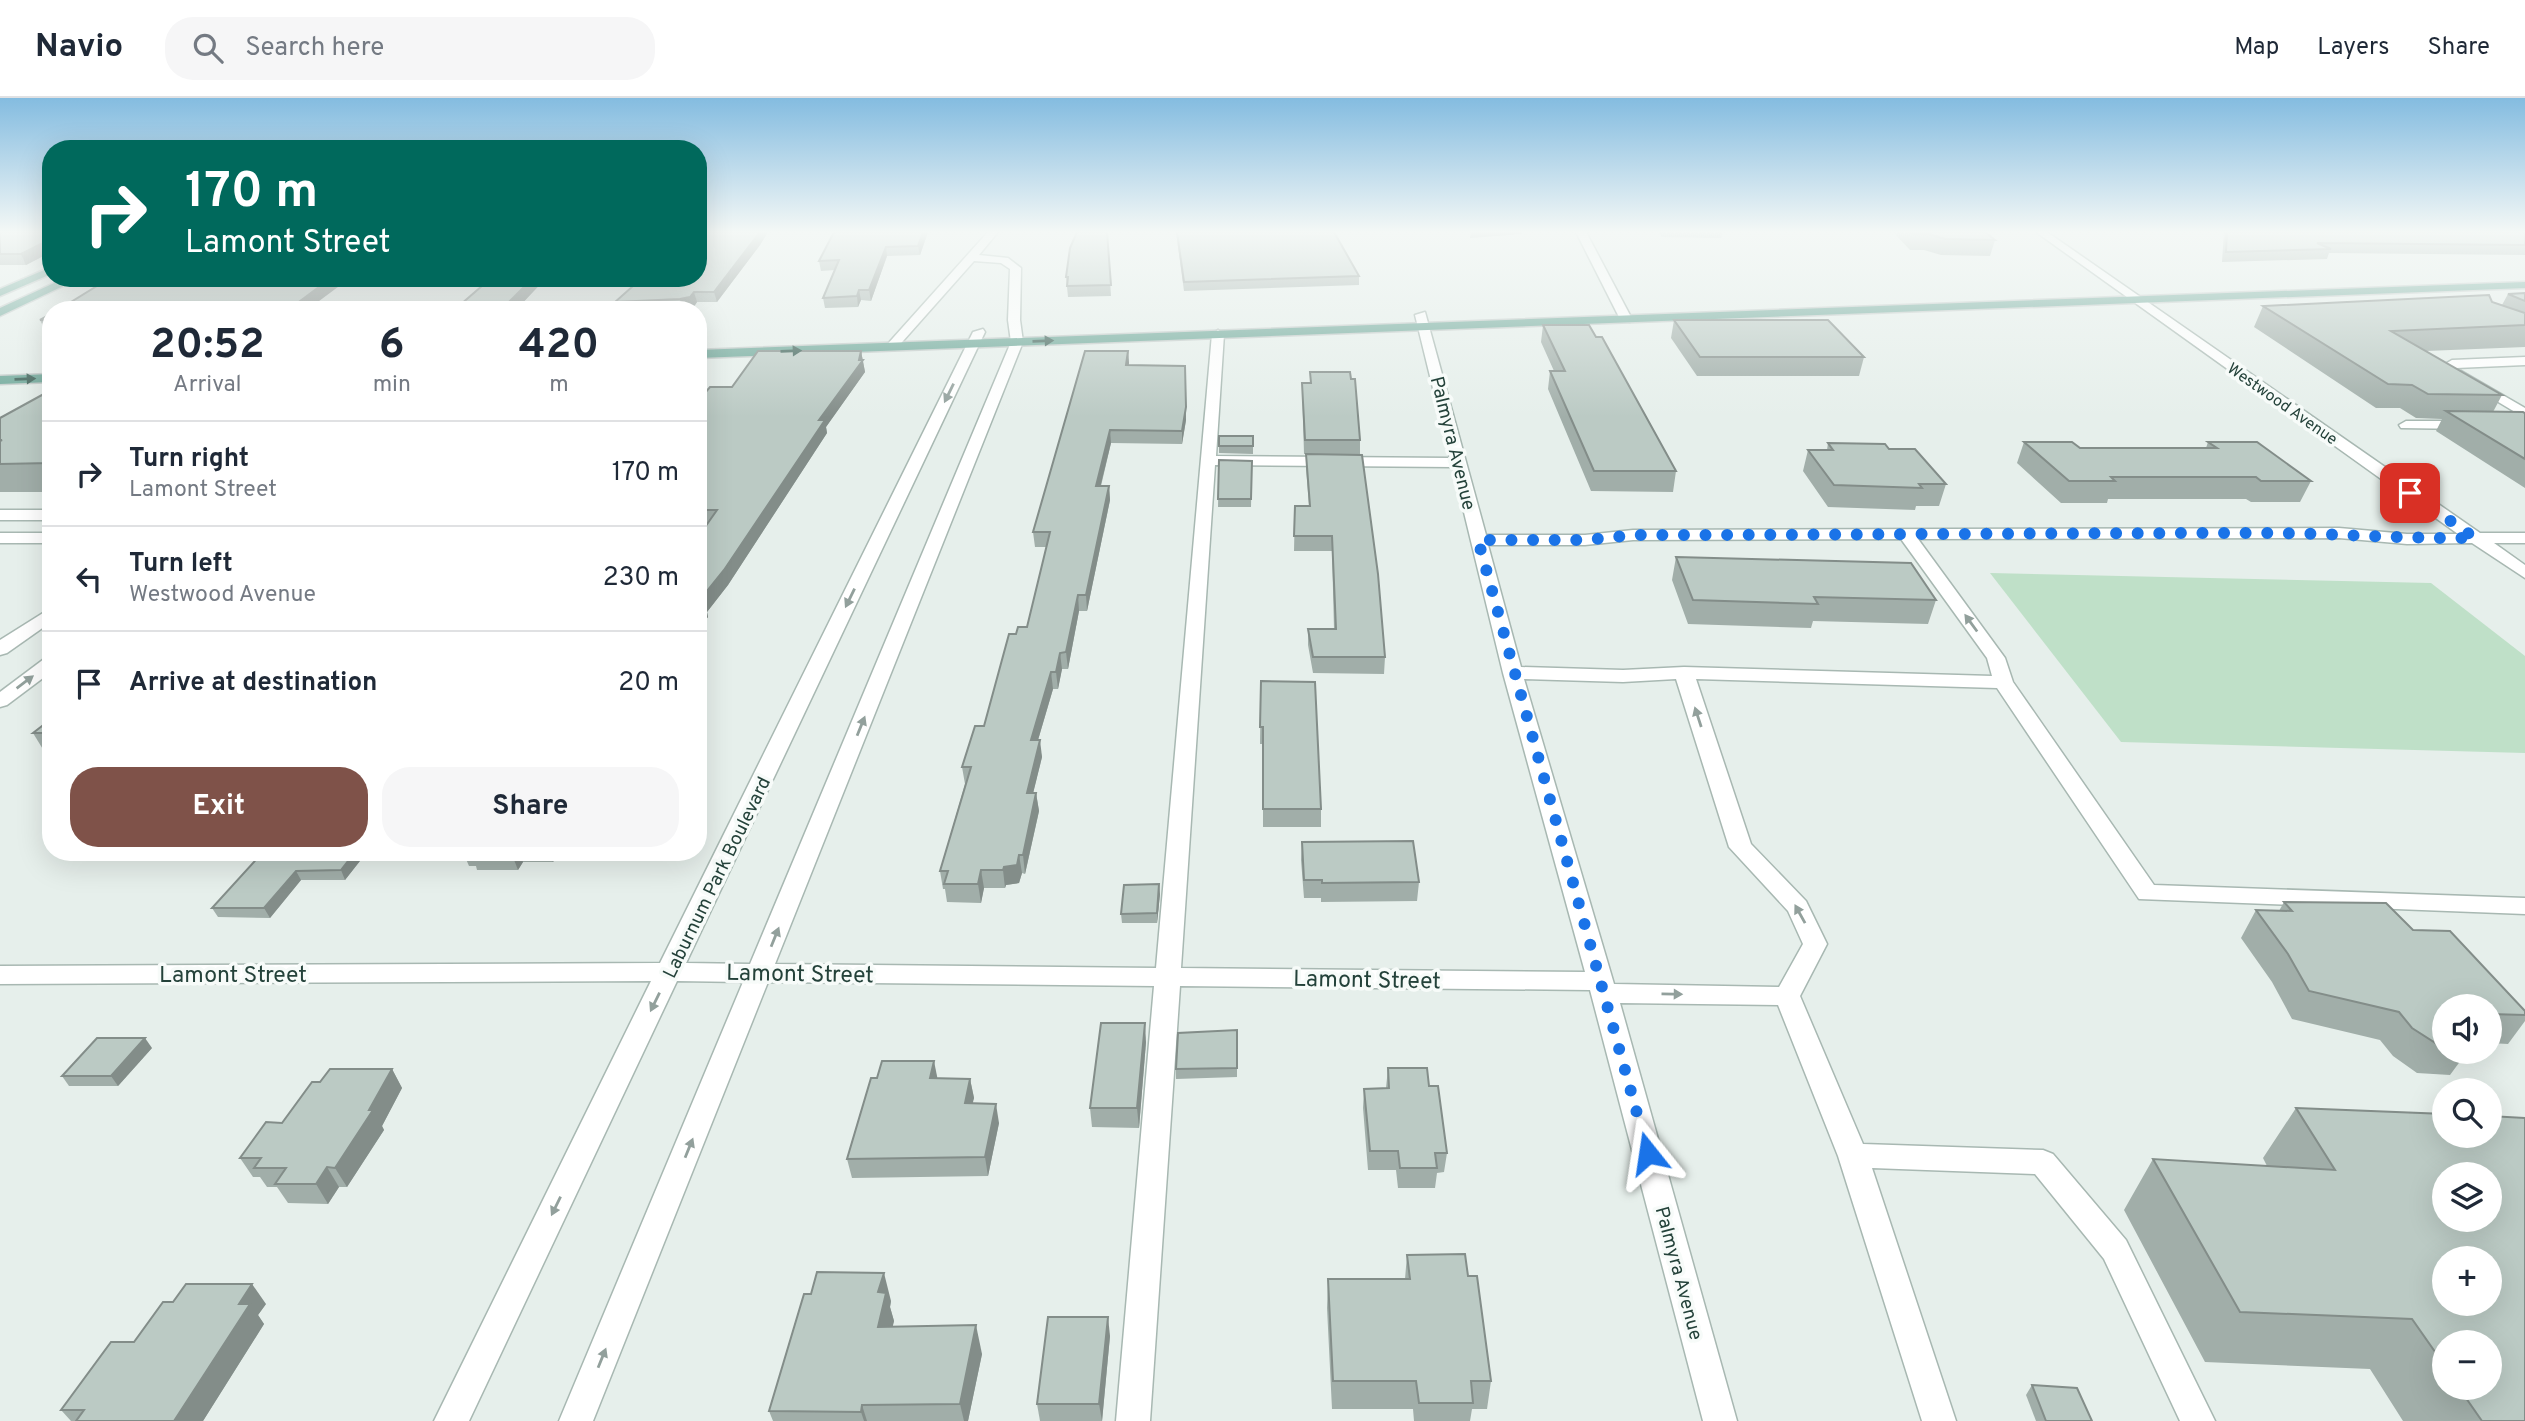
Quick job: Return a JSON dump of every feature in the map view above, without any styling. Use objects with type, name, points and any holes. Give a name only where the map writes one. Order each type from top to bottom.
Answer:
[{"type":"main road","points":[[0,312],[40,294]]},
{"type":"main road","points":[[707,354],[891,347],[1016,336],[1624,313],[2022,294]]},
{"type":"main road","points":[[1624,313],[2281,294]]},
{"type":"main road","points":[[1016,336],[1218,334],[1422,321]]},
{"type":"main road","points":[[707,342],[902,335],[975,338]]},
{"type":"main road","points":[[0,367],[42,366]]},
{"type":"main road","points":[[0,380],[42,379]]},
{"type":"street","points":[[891,347],[938,294]]},
{"type":"street","points":[[576,1421],[761,973],[1016,336],[1016,294]]},
{"type":"street","points":[[1614,294],[1624,313]]},
{"type":"street","name":"Westwood Avenue","points":[[2127,294],[2525,573]]},
{"type":"street","name":"Palmyra Avenue","points":[[1422,321],[1513,673],[1603,987],[1720,1421]]},
{"type":"street","points":[[1133,1421],[1218,334]]},
{"type":"street","name":"Laburnum Park Boulevard","points":[[451,1421],[975,338]]},
{"type":"street","points":[[2525,361],[2452,364],[2446,367],[2525,414]]},
{"type":"street","points":[[2509,362],[2525,369]]},
{"type":"street","points":[[2406,425],[2488,426]]},
{"type":"street","points":[[1208,460],[1459,463]]},
{"type":"street","points":[[0,515],[42,515]]},
{"type":"street","points":[[1478,540],[1585,540],[1633,535],[2339,533],[2407,539],[2525,538]]},
{"type":"street","points":[[1906,534],[1996,658],[2003,682],[2147,893],[2516,906],[2525,924]]},
{"type":"street","points":[[0,538],[42,538]]},
{"type":"street","points":[[0,649],[42,619]]},
{"type":"street","points":[[0,701],[42,670]]},
{"type":"street","points":[[1513,673],[1623,676],[1684,673],[2003,682]]},
{"type":"street","points":[[1684,673],[1740,847],[1798,907],[1815,944],[1787,996],[1853,1156],[1939,1421]]},
{"type":"street","name":"Lamont Street","points":[[0,975],[670,972],[1167,976],[1603,987],[1787,996]]},
{"type":"street","points":[[1853,1156],[2043,1162],[2115,1250],[2198,1421]]},
{"type":"green space","points":[[1990,573],[2431,583],[2525,656],[2525,753],[2121,742]]},
{"type":"building","points":[[84,294],[310,294],[300,301],[73,301]]},
{"type":"building","points":[[473,294],[517,294],[510,301],[465,301]]},
{"type":"building","points":[[624,294],[693,294],[680,299],[616,301]]},
{"type":"building","points":[[825,294],[858,294],[857,296],[823,298]]},
{"type":"building","points":[[2508,294],[2525,294],[2525,301]]},
{"type":"building","points":[[2489,295],[2492,302],[2525,313],[2525,325],[2391,331],[2502,395],[2428,394],[2412,385],[2388,384],[2263,306]]},
{"type":"building","points":[[1674,320],[1828,320],[1864,357],[1700,357]]},
{"type":"building","points":[[1543,325],[1589,325],[1596,337],[1602,337],[1676,471],[1594,471],[1550,371],[1565,371]]},
{"type":"building","points":[[758,351],[861,351],[859,360],[863,360],[819,420],[825,420],[707,591],[707,524],[717,510],[707,510],[707,390],[710,387],[732,387]]},
{"type":"building","points":[[1085,351],[1128,351],[1126,365],[1185,366],[1186,407],[1182,431],[1110,430],[1096,486],[1109,486],[1086,595],[1078,595],[1066,652],[1060,653],[1056,672],[1051,672],[1031,740],[1040,740],[1027,793],[1036,793],[1023,855],[1019,855],[1017,865],[1004,867],[1003,870],[981,870],[978,884],[944,884],[948,871],[940,871],[971,767],[962,767],[975,726],[984,726],[1009,634],[1016,634],[1018,627],[1027,627],[1050,532],[1033,532]]},
{"type":"building","points":[[1310,372],[1350,372],[1351,379],[1355,379],[1360,440],[1305,440],[1302,383],[1311,383]]},
{"type":"building","points":[[42,395],[42,463],[0,464],[0,418]]},
{"type":"building","points":[[2446,411],[2525,413],[2525,459]]},
{"type":"building","points":[[1219,436],[1253,436],[1253,446],[1219,446]]},
{"type":"building","points":[[2024,442],[2072,442],[2080,448],[2217,448],[2208,442],[2257,442],[2311,481],[2261,481],[2256,477],[2111,477],[2115,481],[2069,481]]},
{"type":"building","points":[[1828,443],[1885,444],[1889,449],[1915,449],[1946,484],[1919,484],[1922,488],[1834,485],[1808,450],[1833,450]]},
{"type":"building","points":[[1306,454],[1362,455],[1378,574],[1385,657],[1313,657],[1308,629],[1336,629],[1332,536],[1294,536],[1295,506],[1310,506]]},
{"type":"building","points":[[1219,460],[1252,461],[1251,499],[1218,499]]},
{"type":"building","points":[[1676,557],[1911,563],[1936,600],[1814,597],[1818,604],[1693,600]]},
{"type":"building","points":[[1261,681],[1315,682],[1321,809],[1263,809]]},
{"type":"building","points":[[42,726],[42,733],[33,733]]},
{"type":"building","points":[[1413,841],[1419,882],[1322,883],[1322,880],[1304,880],[1302,842]]},
{"type":"building","points":[[255,861],[348,861],[341,870],[296,871],[264,908],[212,908]]},
{"type":"building","points":[[1159,884],[1157,913],[1121,914],[1124,885]]},
{"type":"building","points":[[2284,902],[2386,903],[2413,930],[2450,931],[2525,1011],[2525,1015],[2502,1014],[2502,994],[2432,994],[2432,1041],[2412,1028],[2399,1012],[2309,991],[2288,954],[2256,910],[2292,911]]},
{"type":"building","points":[[1101,1023],[1145,1023],[1137,1108],[1090,1108]]},
{"type":"building","points":[[1237,1030],[1237,1068],[1176,1069],[1178,1033]]},
{"type":"building","points":[[97,1038],[145,1038],[111,1076],[62,1076]]},
{"type":"building","points":[[882,1061],[934,1061],[930,1078],[970,1079],[965,1103],[996,1104],[985,1157],[847,1159],[871,1078],[877,1078]]},
{"type":"building","points":[[1388,1068],[1427,1068],[1429,1086],[1438,1086],[1447,1153],[1435,1153],[1437,1168],[1400,1168],[1398,1151],[1370,1151],[1364,1089],[1389,1088]]},
{"type":"building","points":[[330,1069],[392,1069],[369,1110],[373,1110],[335,1168],[327,1167],[316,1184],[275,1184],[286,1168],[254,1168],[261,1158],[240,1158],[266,1122],[282,1123],[312,1082],[320,1082]]},
{"type":"building","points":[[2296,1108],[2432,1113],[2432,1148],[2502,1148],[2502,1117],[2525,1118],[2525,1421],[2482,1421],[2467,1400],[2502,1400],[2502,1330],[2432,1330],[2432,1347],[2412,1319],[2240,1312],[2153,1159],[2335,1170]]},
{"type":"building","points":[[1465,1254],[1468,1276],[1477,1276],[1491,1381],[1471,1381],[1473,1403],[1419,1403],[1416,1381],[1333,1381],[1328,1279],[1410,1279],[1407,1255]]},
{"type":"building","points":[[817,1272],[884,1273],[878,1292],[886,1293],[878,1327],[976,1325],[960,1404],[862,1405],[861,1412],[769,1411],[804,1294],[811,1294]]},
{"type":"building","points":[[186,1284],[252,1284],[239,1304],[250,1304],[174,1421],[76,1421],[84,1410],[61,1410],[111,1342],[134,1342],[163,1302],[173,1302]]},
{"type":"building","points":[[1048,1317],[1108,1317],[1099,1404],[1037,1404]]},
{"type":"building","points":[[2032,1385],[2077,1388],[2092,1421],[2046,1421]]},
{"type":"route","points":[[1648,1153],[1478,540],[1585,540],[1633,535],[2100,533],[2339,533],[2407,539],[2475,538],[2410,493]]}]
